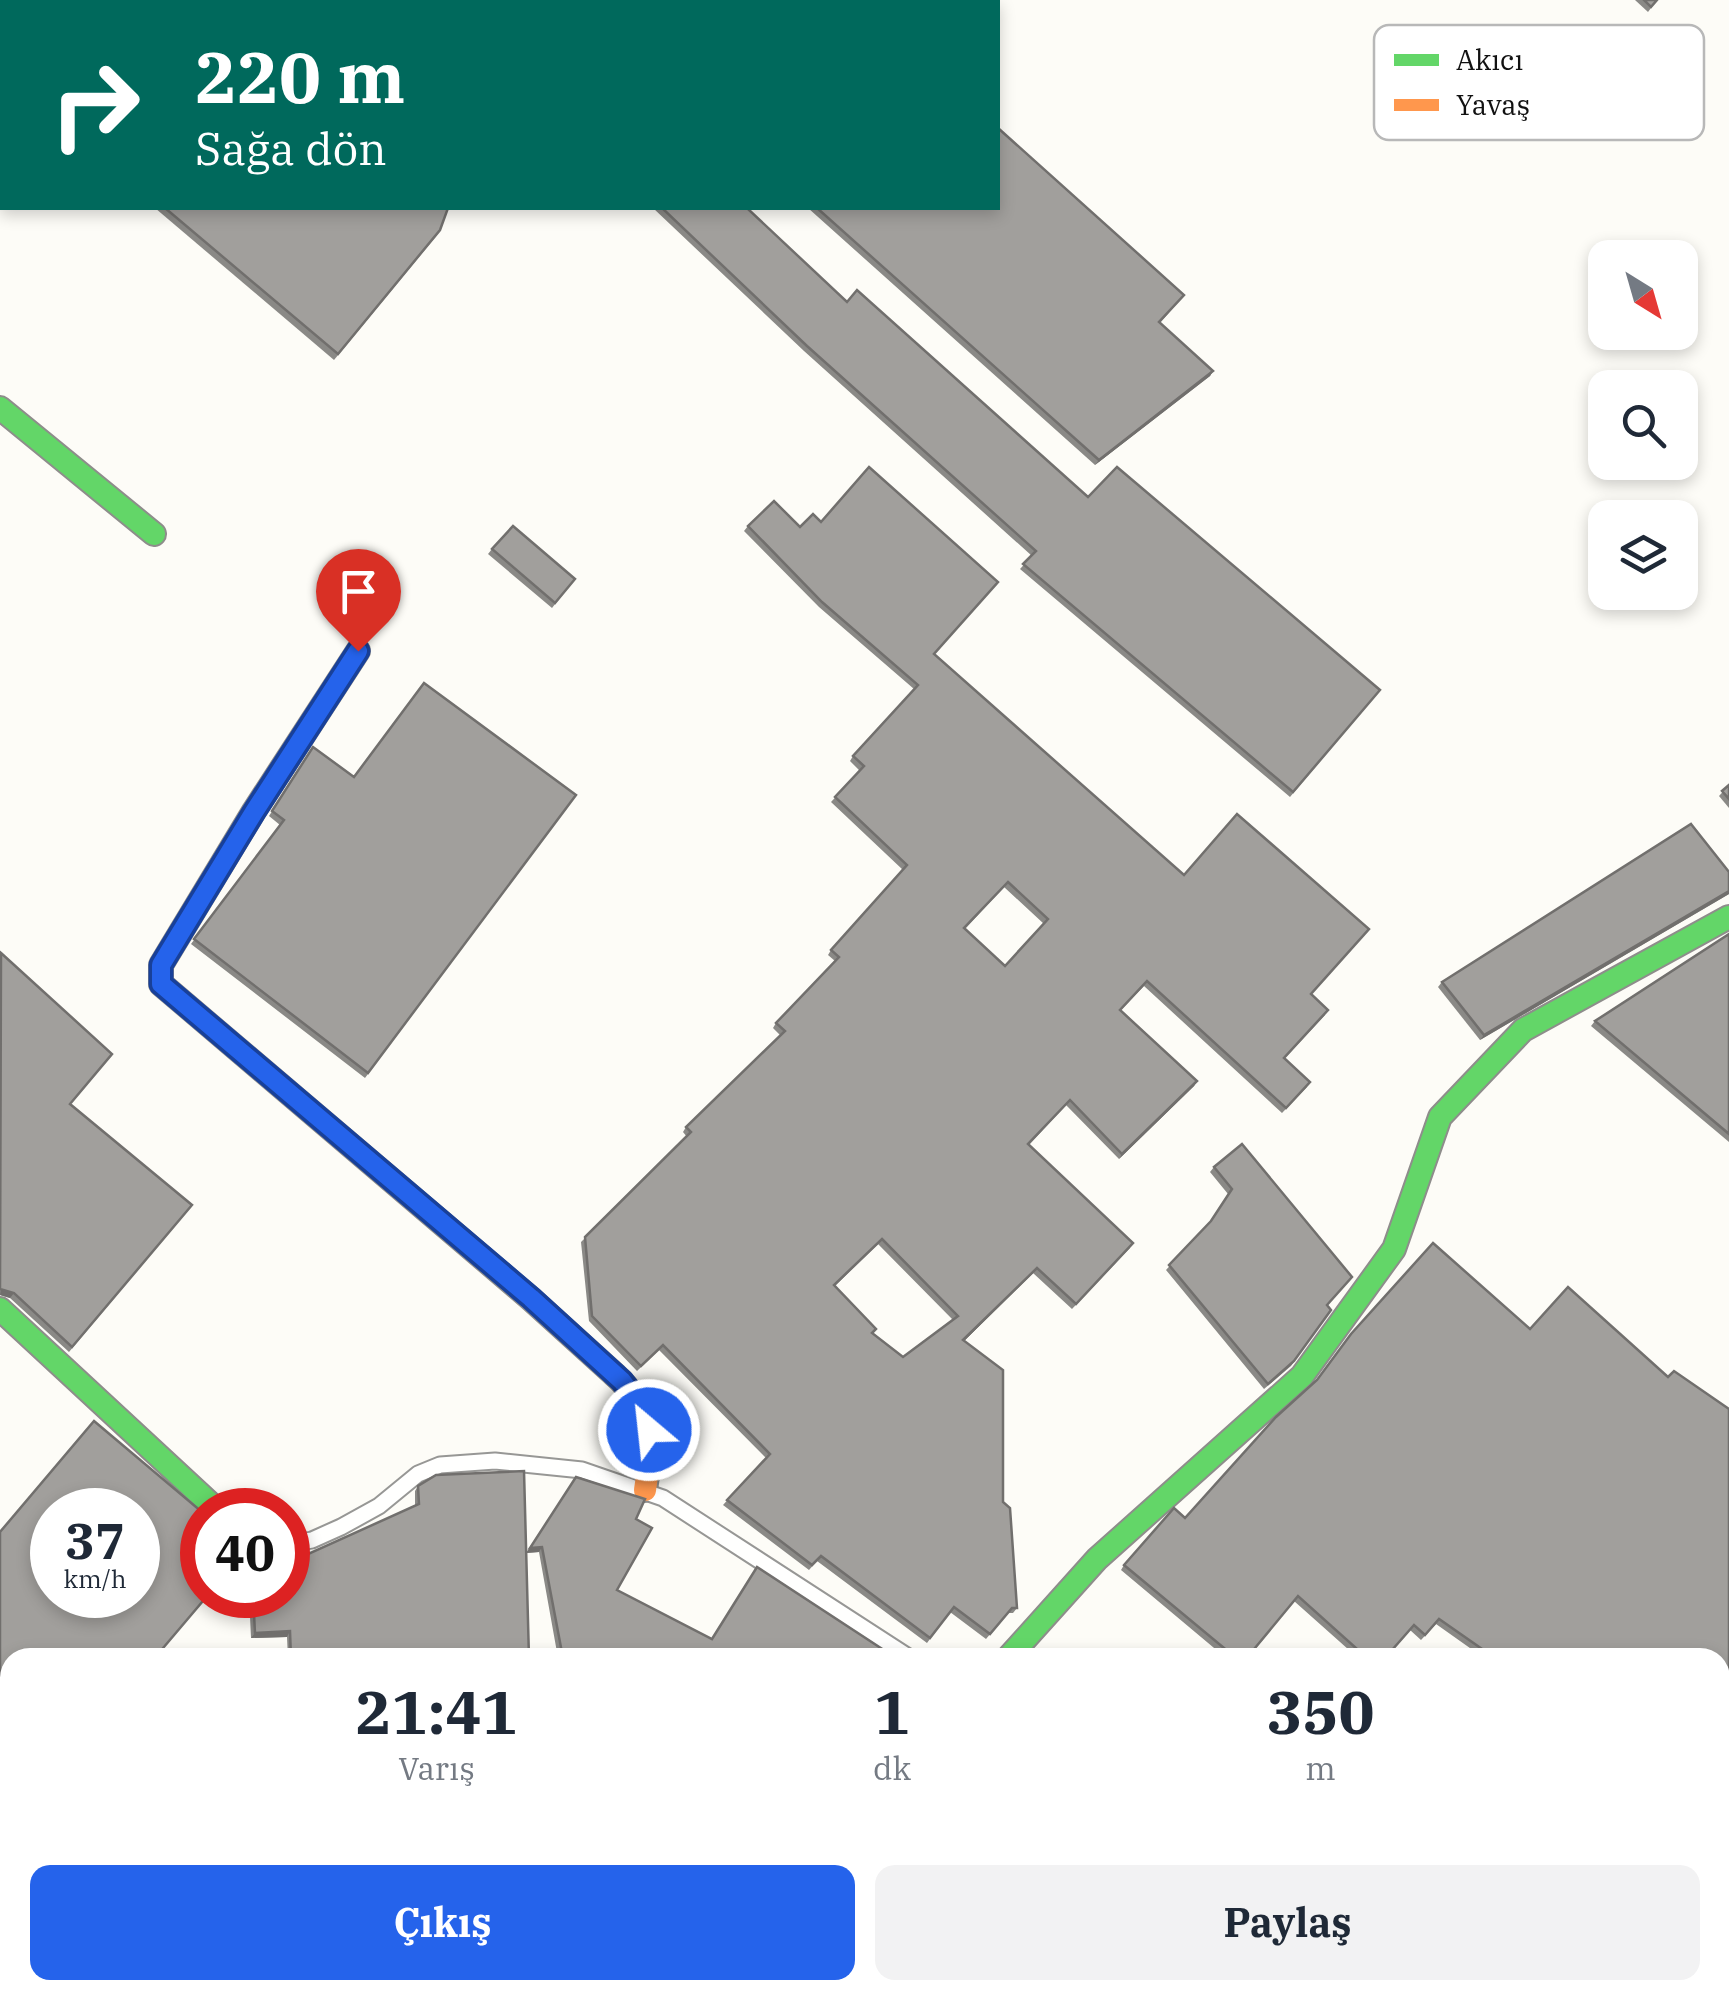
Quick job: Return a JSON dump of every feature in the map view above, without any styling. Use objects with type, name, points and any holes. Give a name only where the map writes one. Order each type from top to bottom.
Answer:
[{"type":"street","points":[[0,408],[154,534]]},
{"type":"street","points":[[358,651],[161,965],[159,979],[168,993],[531,1298],[622,1381],[639,1403],[649,1430],[645,1490]]},
{"type":"street","points":[[1017,1648],[1097,1559],[1302,1376],[1394,1249],[1440,1117],[1523,1030],[1729,917]]},
{"type":"street","points":[[0,1309],[193,1488]]},
{"type":"street","points":[[310,1540],[378,1506],[418,1474],[452,1463],[495,1461],[582,1470],[662,1498],[894,1648]]},
{"type":"building","points":[[1000,130],[1184,295],[1159,322],[1213,371],[1099,460],[819,210],[1000,210]]},
{"type":"building","points":[[167,210],[447,210],[440,230],[338,354]]},
{"type":"building","points":[[664,210],[749,210],[847,302],[857,290],[1088,497],[1117,467],[1380,690],[1293,792],[1023,564],[1036,551],[807,346]]},
{"type":"building","points":[[869,467],[998,582],[934,654],[1184,875],[1237,814],[1369,929],[1311,994],[1328,1010],[1284,1058],[1310,1082],[1286,1108],[1147,981],[1120,1010],[1197,1081],[1122,1154],[1070,1100],[1028,1144],[1133,1243],[1076,1304],[1037,1268],[963,1340],[1003,1370],[1003,1502],[1010,1508],[1017,1608],[1012,1608],[990,1634],[954,1607],[930,1638],[821,1556],[812,1565],[727,1500],[770,1454],[663,1345],[641,1366],[592,1316],[585,1237],[691,1132],[686,1127],[785,1031],[776,1023],[839,957],[831,950],[907,865],[835,797],[864,766],[853,756],[918,685],[822,602],[748,526],[774,501],[800,527],[813,514],[821,522]],"holes":[[[1008,882],[1048,919],[1005,966],[964,928]],[[882,1239],[958,1316],[903,1357],[872,1333],[876,1329],[834,1285]]]},
{"type":"building","points":[[513,526],[575,579],[555,603],[492,549]]},
{"type":"building","points":[[424,683],[576,795],[368,1073],[194,939],[284,820],[272,811],[313,747],[354,777]]},
{"type":"building","points":[[1691,824],[1729,872],[1729,891],[1484,1035],[1442,982]]},
{"type":"building","points":[[1729,934],[1729,1134],[1595,1021]]},
{"type":"building","points":[[1,953],[112,1054],[70,1104],[192,1205],[72,1347],[14,1293],[0,1289]]},
{"type":"building","points":[[1242,1144],[1352,1277],[1327,1305],[1331,1310],[1294,1361],[1268,1384],[1169,1265],[1211,1221],[1232,1189],[1214,1167]]},
{"type":"building","points":[[1433,1243],[1530,1329],[1568,1287],[1668,1377],[1674,1371],[1729,1409],[1729,1648],[1481,1648],[1439,1619],[1425,1635],[1414,1625],[1394,1648],[1356,1648],[1298,1596],[1255,1648],[1224,1648],[1124,1565],[1174,1508],[1185,1518],[1276,1417],[1317,1380],[1351,1334]]},
{"type":"building","points":[[94,1421],[180,1493],[180,1618],[189,1618],[163,1648],[0,1648],[0,1532],[30,1497],[30,1618],[160,1618],[160,1488],[37,1488]]},
{"type":"building","points":[[524,1471],[529,1648],[291,1648],[290,1631],[255,1633],[254,1618],[310,1618],[310,1553],[419,1504],[418,1486],[436,1475]]},
{"type":"building","points":[[576,1477],[645,1499],[636,1519],[652,1528],[617,1590],[712,1639],[757,1567],[881,1648],[561,1648],[542,1547],[530,1548]]},
{"type":"traffic: fast","points":[[0,408],[154,534]]},
{"type":"traffic: fast","points":[[358,651],[254,811],[161,965],[161,984],[615,1375]]},
{"type":"traffic: fast","points":[[1017,1648],[1097,1559],[1302,1376],[1394,1249],[1440,1117],[1523,1030],[1729,917]]},
{"type":"traffic: fast","points":[[0,1309],[193,1488]]},
{"type":"traffic: slow","points":[[615,1375],[636,1400],[646,1428],[645,1490]]},
{"type":"route","points":[[358,651],[161,965],[159,979],[168,993],[531,1298],[622,1381],[639,1403],[649,1430]]}]
